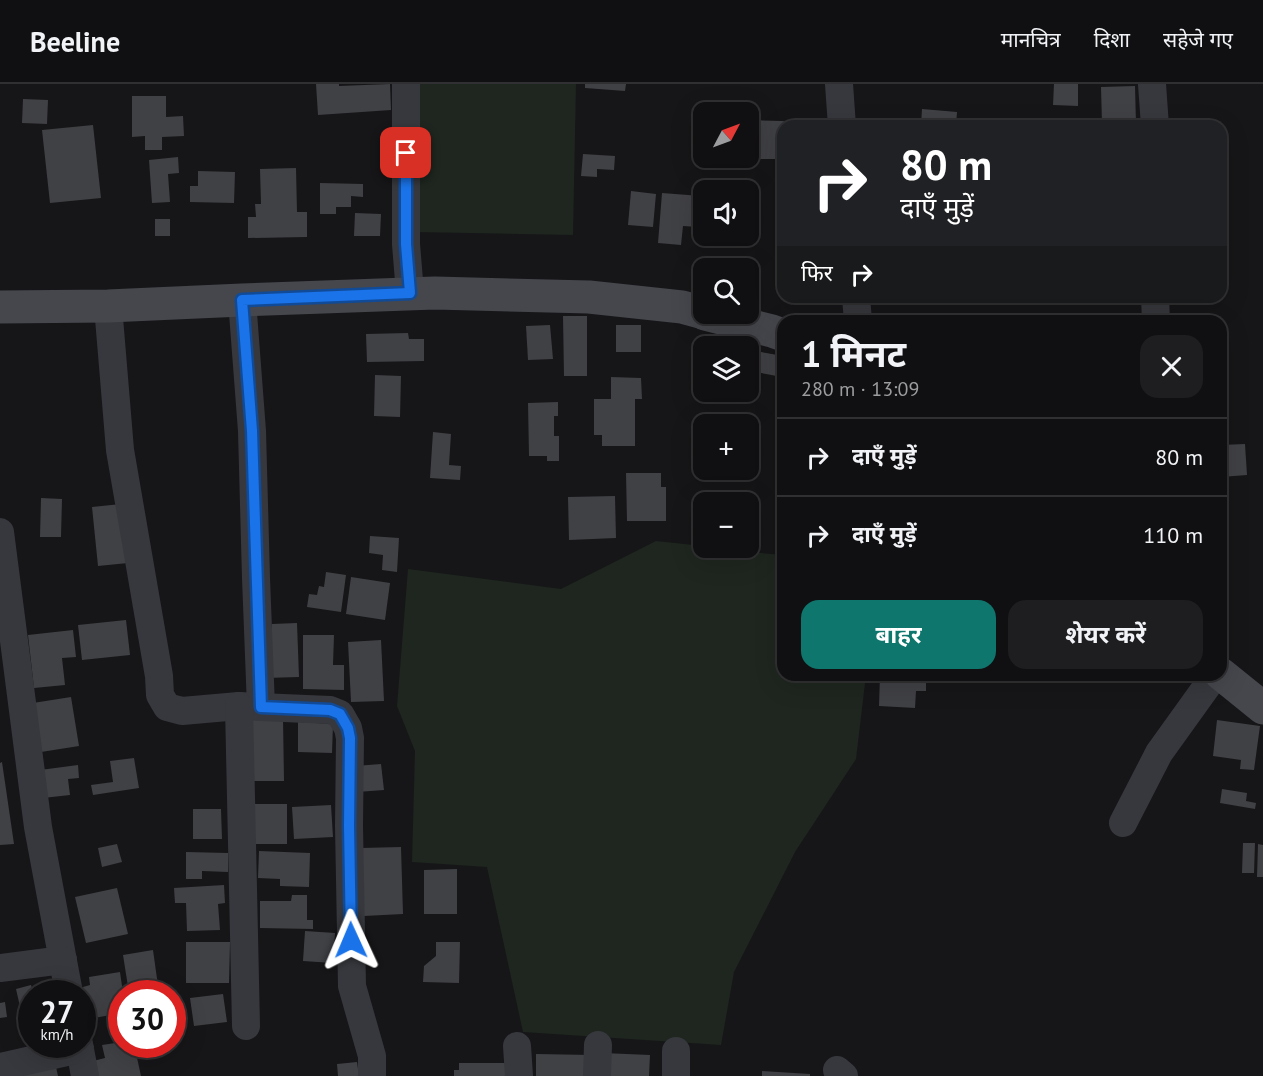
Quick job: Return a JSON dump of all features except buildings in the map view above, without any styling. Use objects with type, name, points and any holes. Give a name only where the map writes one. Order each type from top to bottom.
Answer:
[{"type":"street","points":[[406,84],[406,244],[410,293]]},
{"type":"street","points":[[839,84],[842,120]]},
{"type":"street","points":[[1152,84],[1155,120]]},
{"type":"street","points":[[0,307],[108,306],[410,293],[589,297],[693,310]]},
{"type":"street","points":[[242,300],[252,431],[246,1026]]},
{"type":"street","points":[[108,306],[120,450],[159,676],[160,695],[167,707],[182,711],[250,707],[330,710],[340,714],[348,728],[350,738],[352,986],[372,1056],[372,1076]]},
{"type":"street","points":[[746,324],[777,333]]},
{"type":"street","points":[[0,532],[38,827],[67,980]]},
{"type":"street","points":[[1227,680],[1263,708]]},
{"type":"street","points":[[1123,823],[1159,753],[1211,681]]},
{"type":"street","points":[[0,969],[63,960]]},
{"type":"street","points":[[517,1046],[519,1076]]},
{"type":"street","points":[[597,1076],[598,1046]]},
{"type":"street","points":[[0,1067],[66,1058]]},
{"type":"shaded area","points":[[416,84],[576,84],[573,235],[414,232]]},
{"type":"shaded area","points":[[656,541],[693,545],[693,558],[759,558],[759,553],[777,554],[777,681],[865,681],[856,759],[795,852],[734,972],[721,1045],[523,1032],[487,867],[412,862],[415,751],[397,706],[408,569],[561,589]]},
{"type":"route","points":[[351,940],[350,738],[348,728],[340,714],[330,710],[261,707],[252,431],[242,300],[410,293],[406,244],[406,153]]}]
